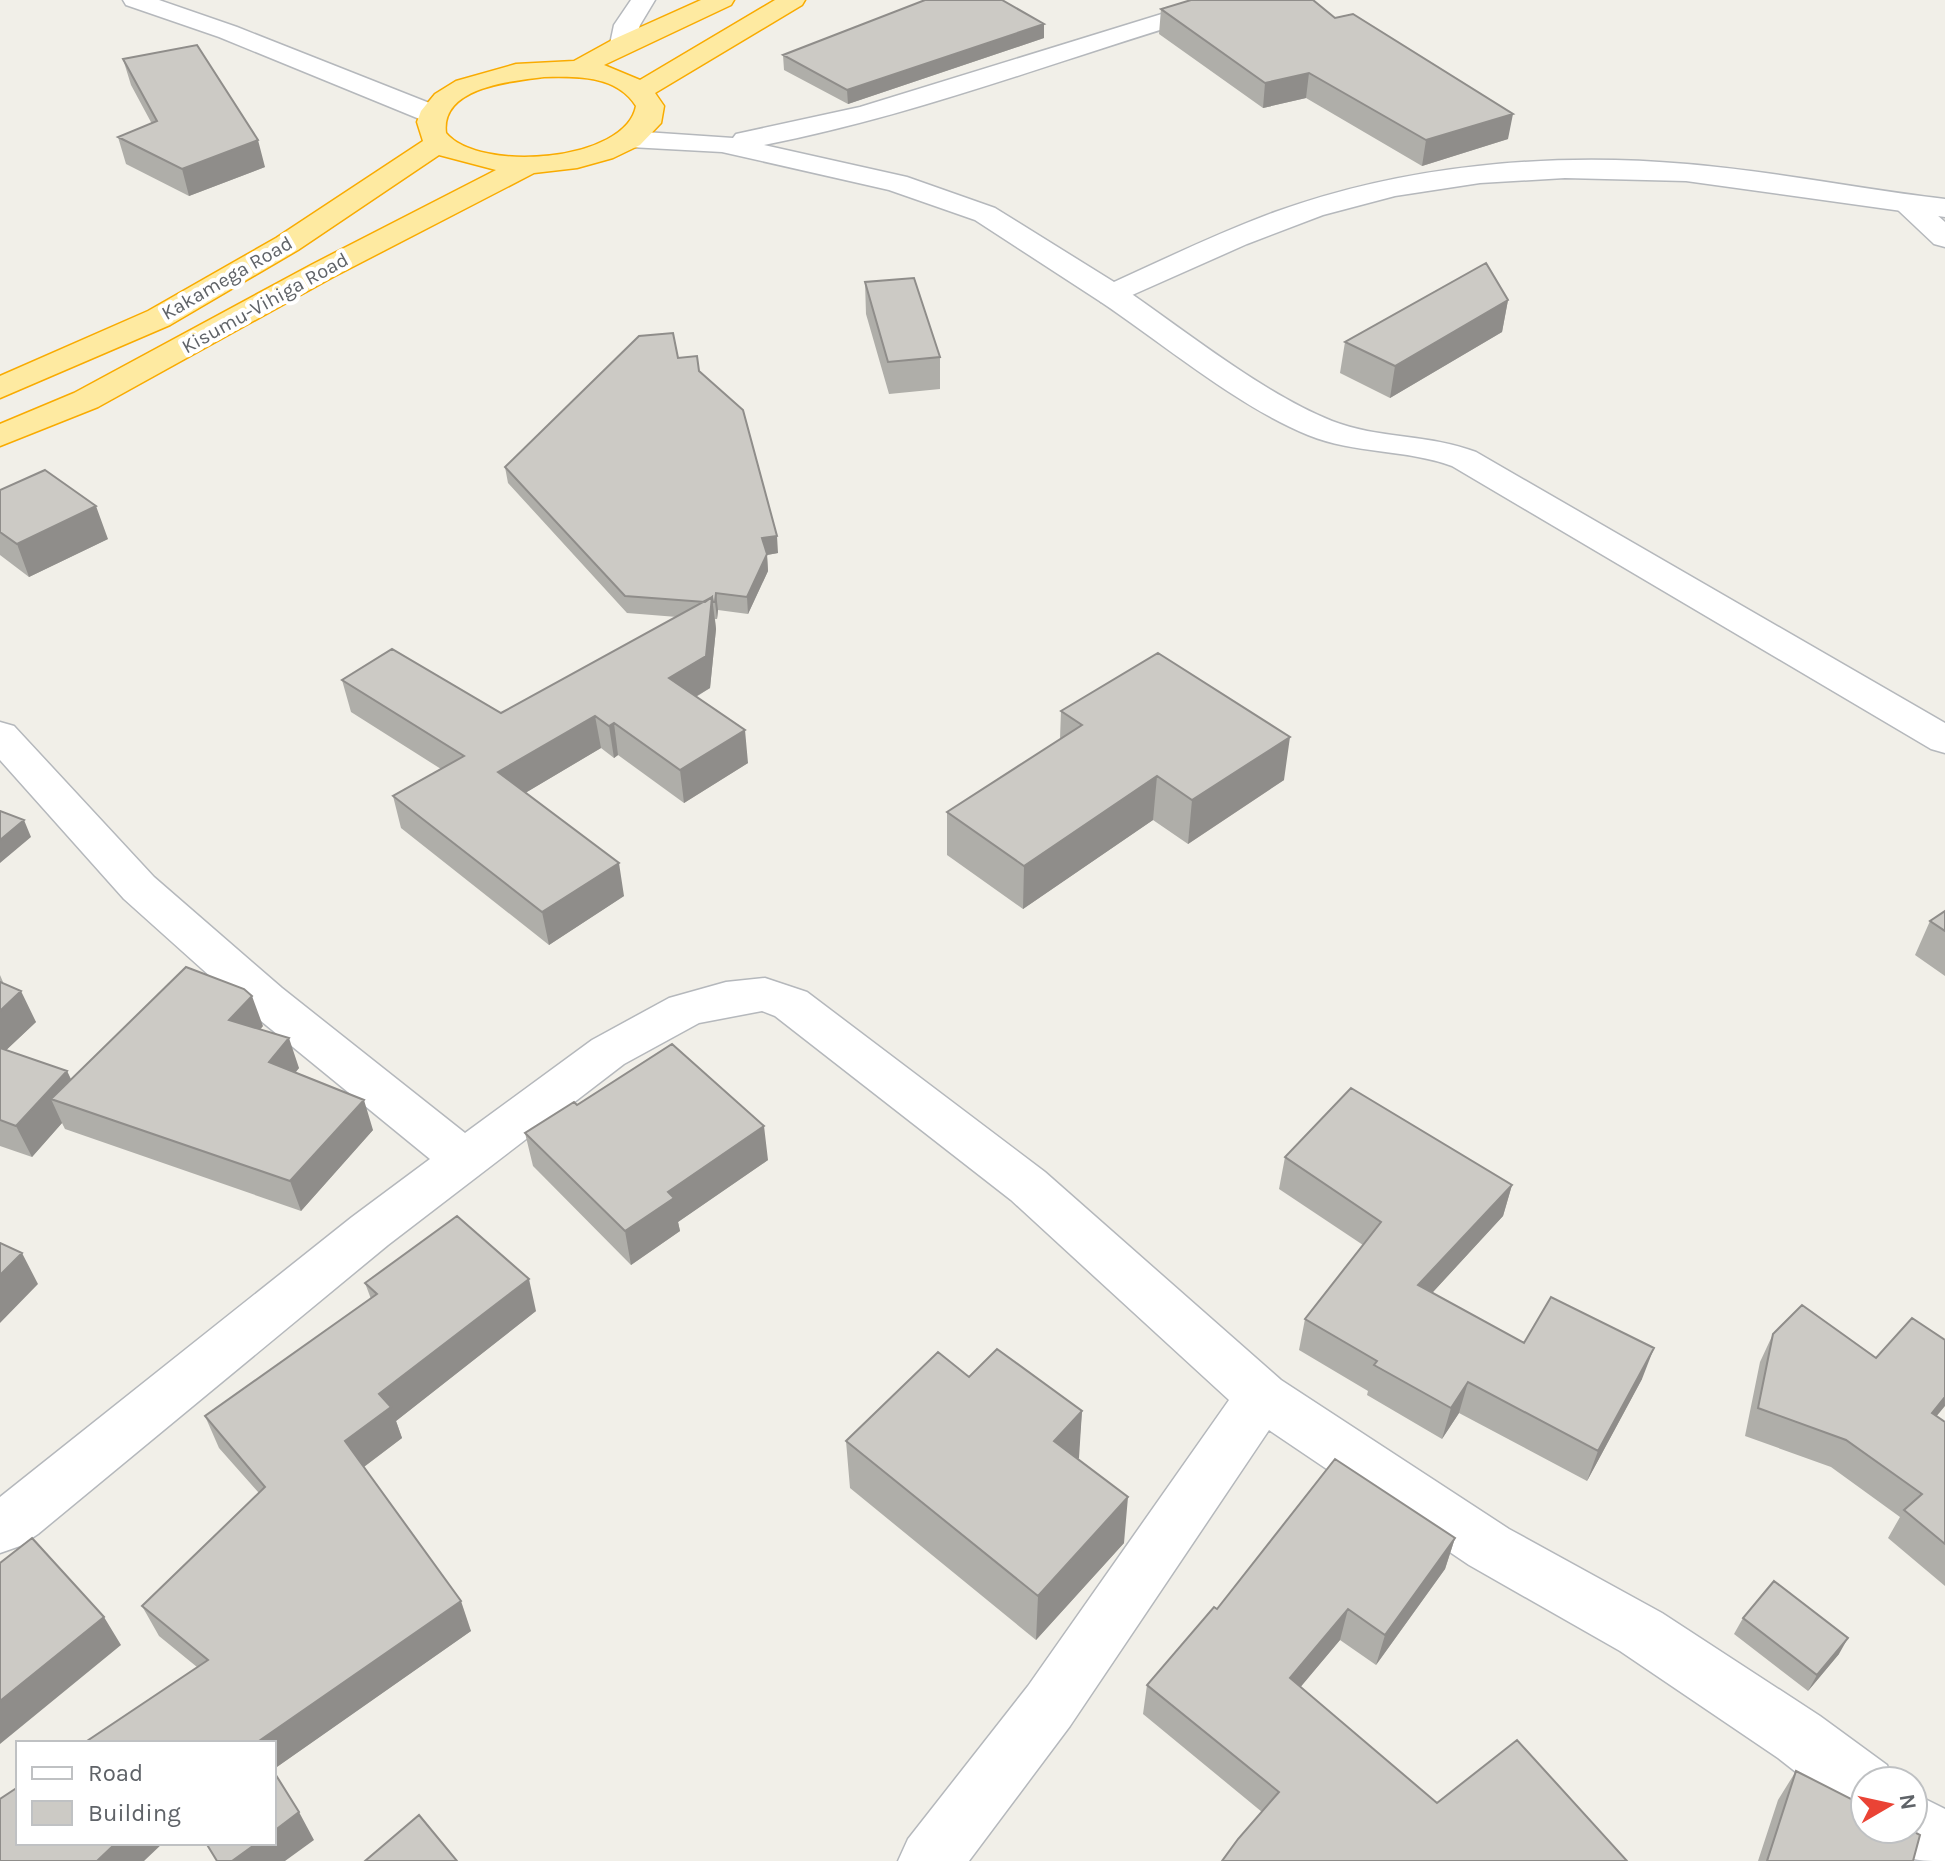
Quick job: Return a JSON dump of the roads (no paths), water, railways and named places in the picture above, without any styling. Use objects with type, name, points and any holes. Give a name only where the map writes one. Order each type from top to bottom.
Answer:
[{"type":"highway","points":[[577,70],[623,44],[722,0]]},
{"type":"highway","points":[[436,128],[458,154],[490,163],[528,165],[567,162],[603,152],[630,139],[647,123],[650,106],[640,91],[793,0]]},
{"type":"highway","name":"Kakamega Road","points":[[0,388],[159,318],[287,244],[436,128],[455,93],[493,77],[525,71],[577,70],[620,79],[640,91]]},
{"type":"highway","name":"Kisumu-Vihiga Road","points":[[0,436],[86,400],[322,271],[528,165]]},
{"type":"street","points":[[135,0],[228,32],[436,128]]},
{"type":"street","points":[[623,44],[627,25],[643,0]]},
{"type":"street","points":[[722,144],[830,125],[1156,20],[1235,0]]},
{"type":"street","points":[[630,139],[722,144],[897,183],[985,214],[1049,252],[1275,406],[1322,429],[1375,442],[1440,450],[1464,459],[1945,740]]},
{"type":"street","points":[[1112,295],[1260,228],[1311,209],[1391,188],[1445,180],[1522,173],[1649,170],[1945,208]]},
{"type":"street","points":[[1909,205],[1945,238]]},
{"type":"street","points":[[0,735],[139,888],[266,1000],[465,1160]]},
{"type":"street","points":[[0,1528],[370,1231],[608,1052],[685,1010],[726,999],[765,994],[791,1004],[1028,1186],[1262,1396],[1489,1547],[1641,1632],[1799,1737],[1849,1775]]},
{"type":"street","points":[[930,1861],[1049,1706],[1262,1396]]}]
